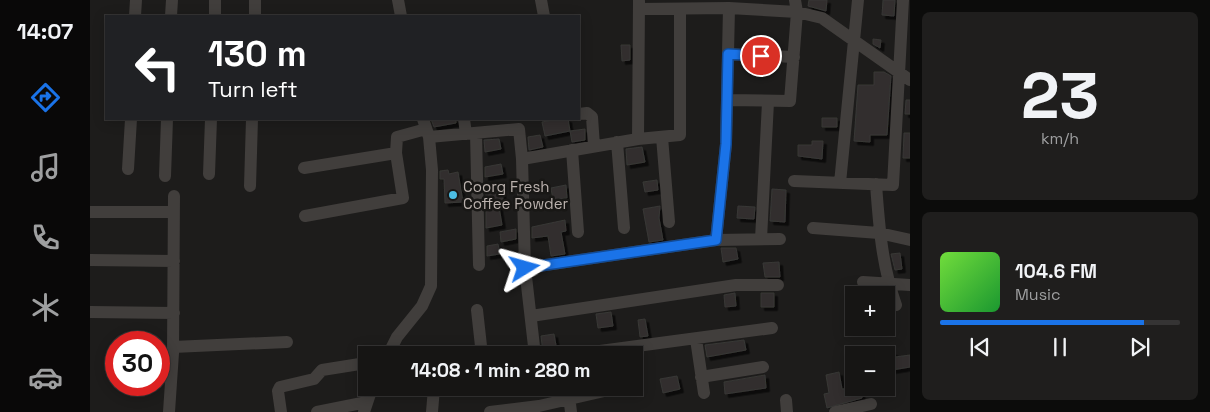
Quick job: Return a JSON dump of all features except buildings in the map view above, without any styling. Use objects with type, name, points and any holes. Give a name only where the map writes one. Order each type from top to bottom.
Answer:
[{"type":"street","points":[[135,15],[136,0]]},
{"type":"street","points":[[171,15],[172,0]]},
{"type":"street","points":[[215,0],[215,15]]},
{"type":"street","points":[[254,15],[255,0]]},
{"type":"street","points":[[398,0],[401,15]]},
{"type":"street","points":[[541,0],[544,15]]},
{"type":"street","points":[[840,183],[856,40],[858,0]]},
{"type":"street","points":[[794,181],[893,185],[905,77],[904,0]]},
{"type":"street","points":[[638,139],[639,4],[680,9],[796,6],[822,18],[856,40],[905,77]]},
{"type":"street","points":[[727,100],[790,101],[796,6]]},
{"type":"street","points":[[716,240],[726,144],[729,8]]},
{"type":"street","points":[[522,159],[617,142],[680,135],[680,9]]},
{"type":"street","points":[[728,54],[794,57]]},
{"type":"street","points":[[761,239],[768,102]]},
{"type":"street","points":[[580,114],[587,113],[592,118],[594,146]]},
{"type":"street","points":[[128,169],[130,120]]},
{"type":"street","points":[[165,176],[167,120]]},
{"type":"street","points":[[209,174],[211,120]]},
{"type":"street","points":[[250,186],[252,120]]},
{"type":"street","points":[[464,120],[471,134],[479,265]]},
{"type":"street","points":[[392,346],[397,337],[422,306],[431,286],[432,170],[426,128]]},
{"type":"street","points":[[305,216],[403,198],[396,153],[397,137],[426,128],[471,134],[519,129],[522,159],[525,268],[534,346]]},
{"type":"street","points":[[662,137],[669,222]]},
{"type":"street","points":[[617,142],[624,228]]},
{"type":"street","points":[[572,150],[578,232]]},
{"type":"street","points":[[304,168],[396,153]]},
{"type":"street","points":[[876,184],[879,233],[888,283],[896,305]]},
{"type":"street","points":[[169,412],[174,312],[174,196]]},
{"type":"street","points":[[90,212],[174,212]]},
{"type":"street","points":[[813,228],[879,233],[910,240]]},
{"type":"street","points":[[525,268],[716,240],[780,239]]},
{"type":"street","points":[[90,260],[174,261]]},
{"type":"street","points":[[863,282],[910,285]]},
{"type":"street","points":[[531,316],[736,285],[778,285]]},
{"type":"street","points":[[477,310],[481,346]]},
{"type":"street","points":[[90,312],[174,312]]},
{"type":"street","points":[[641,346],[772,328]]},
{"type":"street","points":[[696,339],[704,393]]},
{"type":"street","points":[[173,348],[287,342]]},
{"type":"street","points":[[281,412],[278,391],[280,387],[314,379],[322,370],[358,364]]},
{"type":"street","points":[[701,376],[763,367]]},
{"type":"street","points":[[432,412],[433,396]]},
{"type":"street","points":[[490,412],[539,406],[585,396]]},
{"type":"street","points":[[835,412],[870,404]]},
{"type":"street","points":[[317,412],[366,407]]},
{"type":"place","name":"Coorg Fresh Coffee Powder","points":[[453,195]]},
{"type":"route","points":[[525,268],[716,240],[726,144],[728,54],[761,56]]}]
